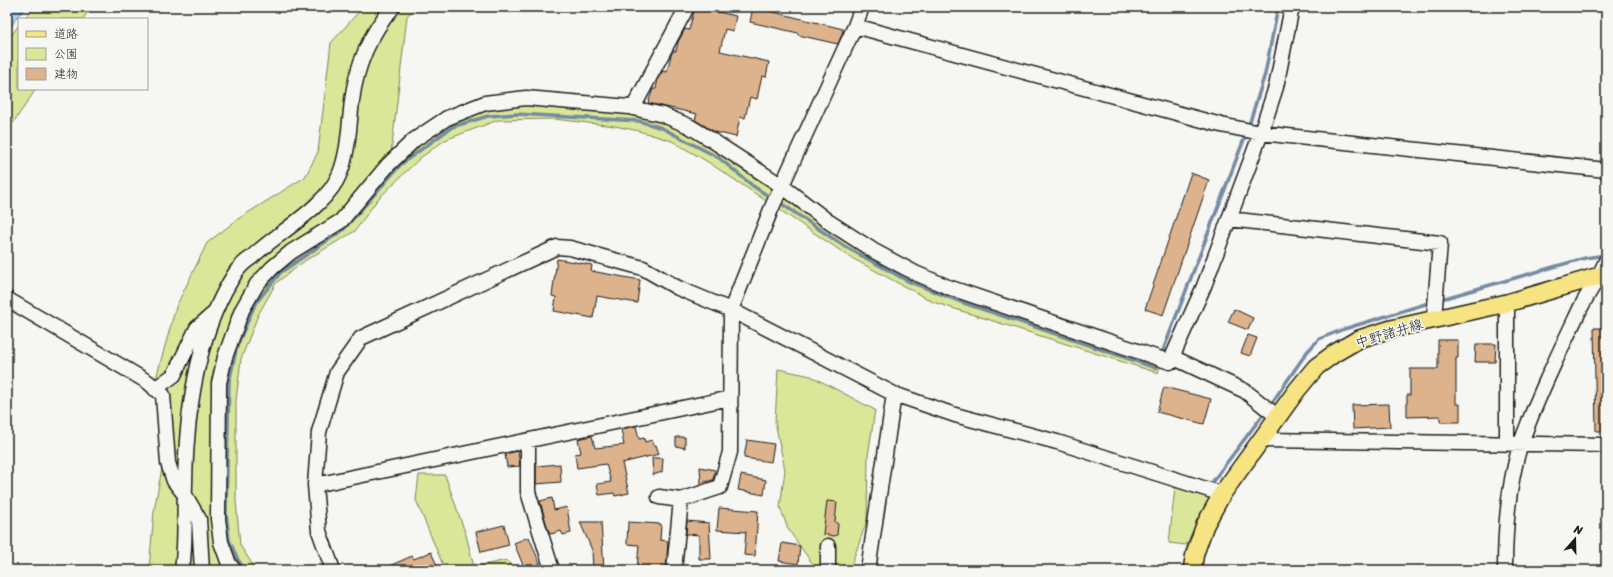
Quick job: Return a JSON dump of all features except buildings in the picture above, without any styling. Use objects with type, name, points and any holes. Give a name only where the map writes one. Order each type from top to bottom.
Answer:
[{"type":"main road","name":"中野諸井線","points":[[1192,570],[1195,553],[1205,525],[1222,494],[1297,390],[1316,367],[1335,353],[1359,339],[1391,329],[1507,303],[1604,272]]},
{"type":"street","points":[[182,570],[187,430],[191,395],[208,331],[222,296],[237,270],[256,252],[318,203],[330,190],[340,173],[347,146],[357,71],[369,43],[393,7]]},
{"type":"street","points":[[634,108],[687,7]]},
{"type":"street","points":[[659,497],[681,500],[720,487],[730,452],[731,310],[772,207],[855,26],[862,7]]},
{"type":"street","points":[[234,570],[229,564],[221,542],[218,519],[219,383],[225,357],[242,310],[256,284],[291,252],[341,221],[399,154],[414,140],[447,118],[487,102],[526,98],[634,108],[664,115],[689,126],[781,187],[831,224],[874,251],[915,273],[948,287],[1170,362],[1204,286],[1261,132],[1276,86],[1292,7]]},
{"type":"street","points":[[855,26],[1221,125],[1261,132],[1606,170]]},
{"type":"street","points":[[1229,219],[1440,243],[1434,319]]},
{"type":"street","points":[[333,570],[319,531],[315,485],[319,432],[338,372],[361,338],[557,247],[570,248],[643,268],[680,289],[731,310],[894,394],[955,415],[1057,442],[1222,494]]},
{"type":"street","points":[[1514,444],[1547,380],[1581,307],[1604,272]]},
{"type":"street","points":[[7,299],[148,382],[162,395],[168,463],[174,482],[185,495],[199,519],[202,570]]},
{"type":"street","points":[[1504,570],[1514,444],[1507,303]]},
{"type":"street","points":[[155,389],[174,375],[198,328],[216,312]]},
{"type":"street","points":[[1172,358],[1244,391],[1278,417]]},
{"type":"street","points":[[868,570],[894,394]]},
{"type":"street","points":[[315,485],[730,398]]},
{"type":"street","points":[[1261,440],[1606,445]]},
{"type":"street","points":[[528,441],[528,492],[552,570]]},
{"type":"street","points":[[674,570],[681,500]]},
{"type":"street","points":[[828,546],[828,570]]},
{"type":"green space","points":[[34,7],[91,7],[84,18],[25,18]]},
{"type":"green space","points":[[363,7],[416,7],[407,16],[391,154],[334,219],[275,257],[239,302],[212,396],[212,485],[220,535],[221,383],[226,362],[255,288],[279,262],[291,252],[324,233],[346,215],[399,154],[457,118],[485,103],[519,99],[633,108],[663,115],[689,126],[779,184],[831,224],[929,282],[1162,359],[1158,373],[933,302],[850,257],[708,162],[672,141],[639,131],[615,126],[554,119],[498,120],[445,140],[420,158],[377,200],[355,231],[306,260],[276,283],[258,315],[241,359],[236,400],[236,501],[240,545],[256,570],[234,570],[229,564],[222,546],[225,567],[228,570],[149,570],[154,511],[171,420],[169,398],[156,378],[176,307],[207,243],[238,219],[305,177],[318,152],[331,43]]},
{"type":"green space","points":[[18,26],[18,90],[35,90],[7,132],[7,41]]},
{"type":"green space","points":[[778,369],[811,376],[875,410],[868,456],[867,520],[850,569],[817,570],[788,529],[780,507],[785,470],[775,422]]},
{"type":"green space","points":[[419,475],[445,475],[466,535],[474,567],[507,560],[514,570],[445,570],[416,500]]},
{"type":"green space","points":[[1175,487],[1210,497],[1186,545],[1169,543]]},
{"type":"water","points":[[7,7],[26,7],[16,18],[7,35]]},
{"type":"waterway","points":[[1248,128],[1265,74],[1278,7]]},
{"type":"waterway","points":[[245,570],[238,560],[229,540],[226,512],[229,382],[237,346],[255,304],[281,272],[343,230],[401,164],[452,127],[488,116],[517,114],[639,121],[662,128],[719,158],[753,186],[773,199]]},
{"type":"waterway","points":[[1161,356],[1246,134]]},
{"type":"waterway","points":[[779,202],[844,246],[908,281],[964,303],[1156,368],[1159,362]]},
{"type":"waterway","points":[[1438,300],[1585,258],[1606,255]]},
{"type":"waterway","points":[[1269,407],[1307,352],[1319,339],[1344,329],[1432,302]]},
{"type":"waterway","points":[[1213,481],[1265,412]]}]
